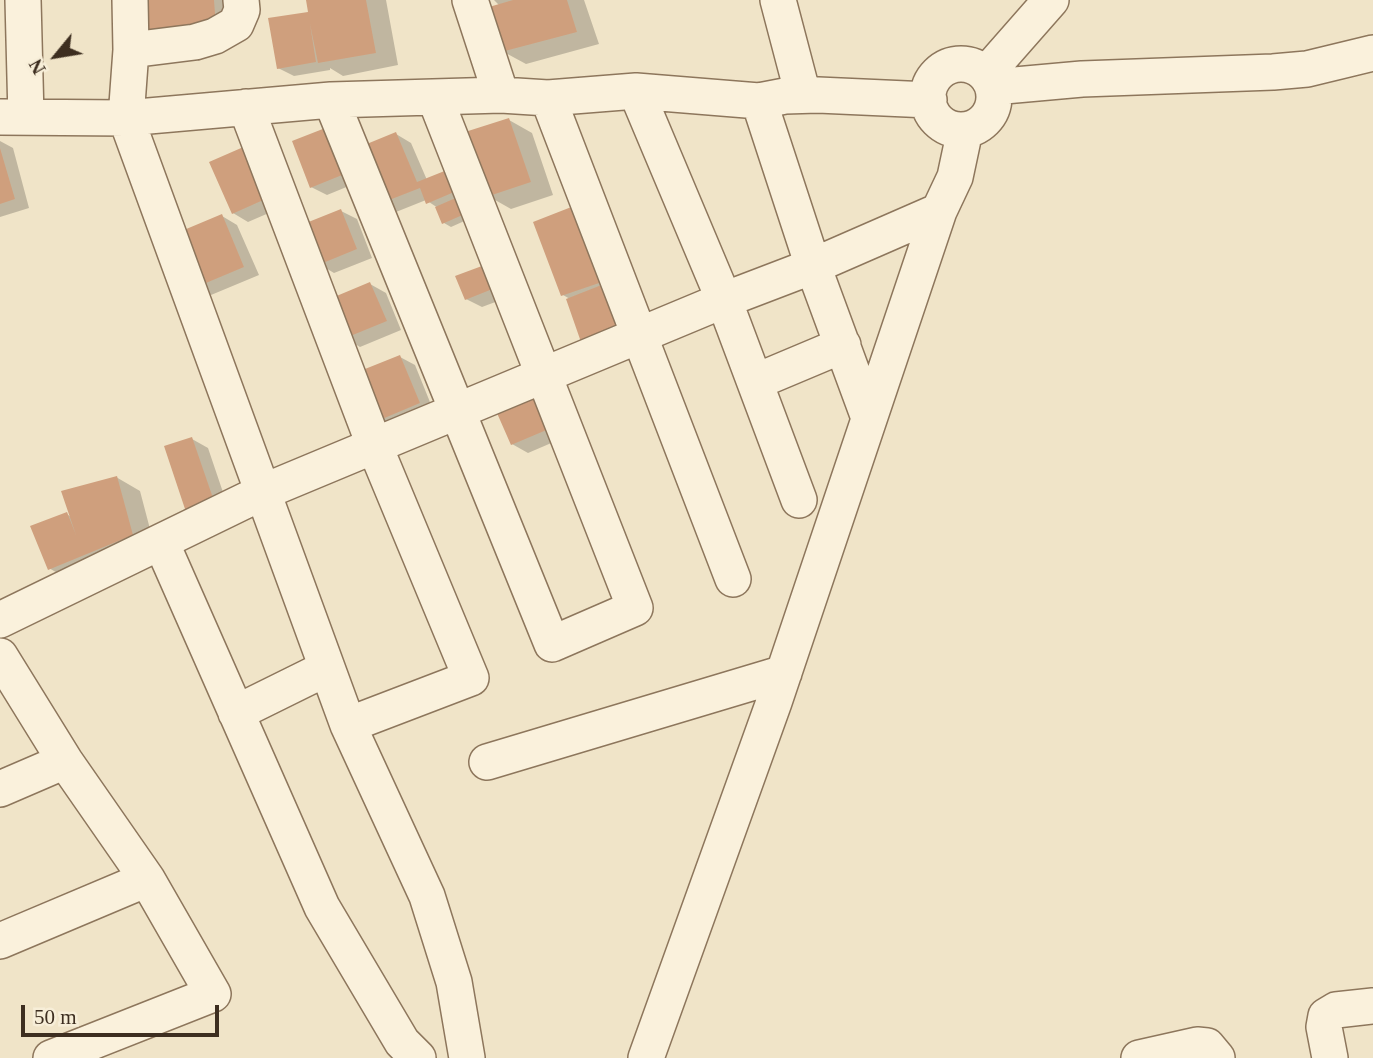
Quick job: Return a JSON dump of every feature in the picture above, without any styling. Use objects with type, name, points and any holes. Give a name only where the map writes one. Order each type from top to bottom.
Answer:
[{"type":"street","points":[[23,0],[13,117],[125,118],[331,100],[502,95],[548,98],[636,90],[759,101],[803,96],[929,100]]},
{"type":"street","points":[[130,0],[131,51],[125,118],[348,725],[427,896],[454,982],[467,1058]]},
{"type":"street","points":[[131,51],[195,42],[215,36],[236,24],[242,10],[242,0]]},
{"type":"street","points":[[470,0],[502,95]]},
{"type":"street","points":[[778,0],[803,96]]},
{"type":"street","points":[[989,80],[1051,0]]},
{"type":"street","points":[[989,80],[1273,72],[1307,69],[1373,53]]},
{"type":"street","points":[[968,64],[978,68],[989,80],[994,102],[989,115],[979,125],[965,130],[945,125],[931,110],[929,100],[932,80],[939,72],[948,66],[968,64]]},
{"type":"street","points":[[636,90],[724,300],[799,500]]},
{"type":"street","points":[[331,100],[552,644],[635,608],[435,97]]},
{"type":"street","points":[[548,98],[733,579]]},
{"type":"street","points":[[759,101],[813,266],[869,418]]},
{"type":"street","points":[[246,107],[375,447],[471,678],[348,725]]},
{"type":"street","points":[[646,1058],[784,673],[939,211],[955,177],[965,130]]},
{"type":"street","points":[[0,620],[263,492],[724,300],[813,266],[939,211]]},
{"type":"street","points":[[755,382],[843,345]]},
{"type":"street","points":[[161,542],[322,907],[402,1042],[418,1058]]},
{"type":"street","points":[[0,656],[65,761],[147,879],[213,994],[51,1058]]},
{"type":"street","points":[[236,713],[327,668]]},
{"type":"street","points":[[487,762],[784,673]]},
{"type":"street","points":[[0,789],[65,761]]},
{"type":"street","points":[[0,942],[147,879]]},
{"type":"street","points":[[1330,1058],[1324,1027],[1326,1016],[1336,1010],[1373,1006]]},
{"type":"street","points":[[1139,1058],[1197,1045],[1207,1046],[1217,1058]]},
{"type":"building","points":[[143,0],[214,0],[216,27],[145,33]]},
{"type":"building","points":[[306,0],[366,0],[376,53],[318,63],[310,24],[316,62],[277,69],[268,18],[308,12]]},
{"type":"building","points":[[513,0],[567,0],[577,32],[501,52],[489,7]]},
{"type":"building","points":[[509,118],[531,182],[486,197],[465,132]]},
{"type":"building","points":[[333,125],[352,171],[310,188],[292,141]]},
{"type":"building","points":[[396,132],[417,182],[457,166],[466,187],[426,204],[420,188],[379,204],[357,148]]},
{"type":"building","points":[[248,145],[270,197],[232,214],[209,162]]},
{"type":"building","points":[[0,148],[15,199],[0,204]]},
{"type":"building","points":[[467,193],[474,210],[442,224],[435,207]]},
{"type":"building","points":[[579,204],[605,281],[561,296],[533,222]]},
{"type":"building","points":[[341,209],[357,249],[318,265],[301,225]]},
{"type":"building","points":[[222,214],[244,267],[194,288],[172,235]]},
{"type":"building","points":[[490,263],[500,286],[465,300],[455,276]]},
{"type":"building","points":[[370,282],[387,321],[343,339],[327,300]]},
{"type":"building","points":[[604,284],[621,325],[581,342],[566,299]]},
{"type":"building","points":[[400,355],[420,403],[375,422],[355,373]]},
{"type":"building","points":[[539,385],[556,426],[511,445],[493,404]]},
{"type":"building","points":[[192,437],[214,501],[186,512],[164,446]]},
{"type":"building","points":[[117,476],[133,535],[48,570],[30,526],[67,512],[76,535],[61,491]]}]
